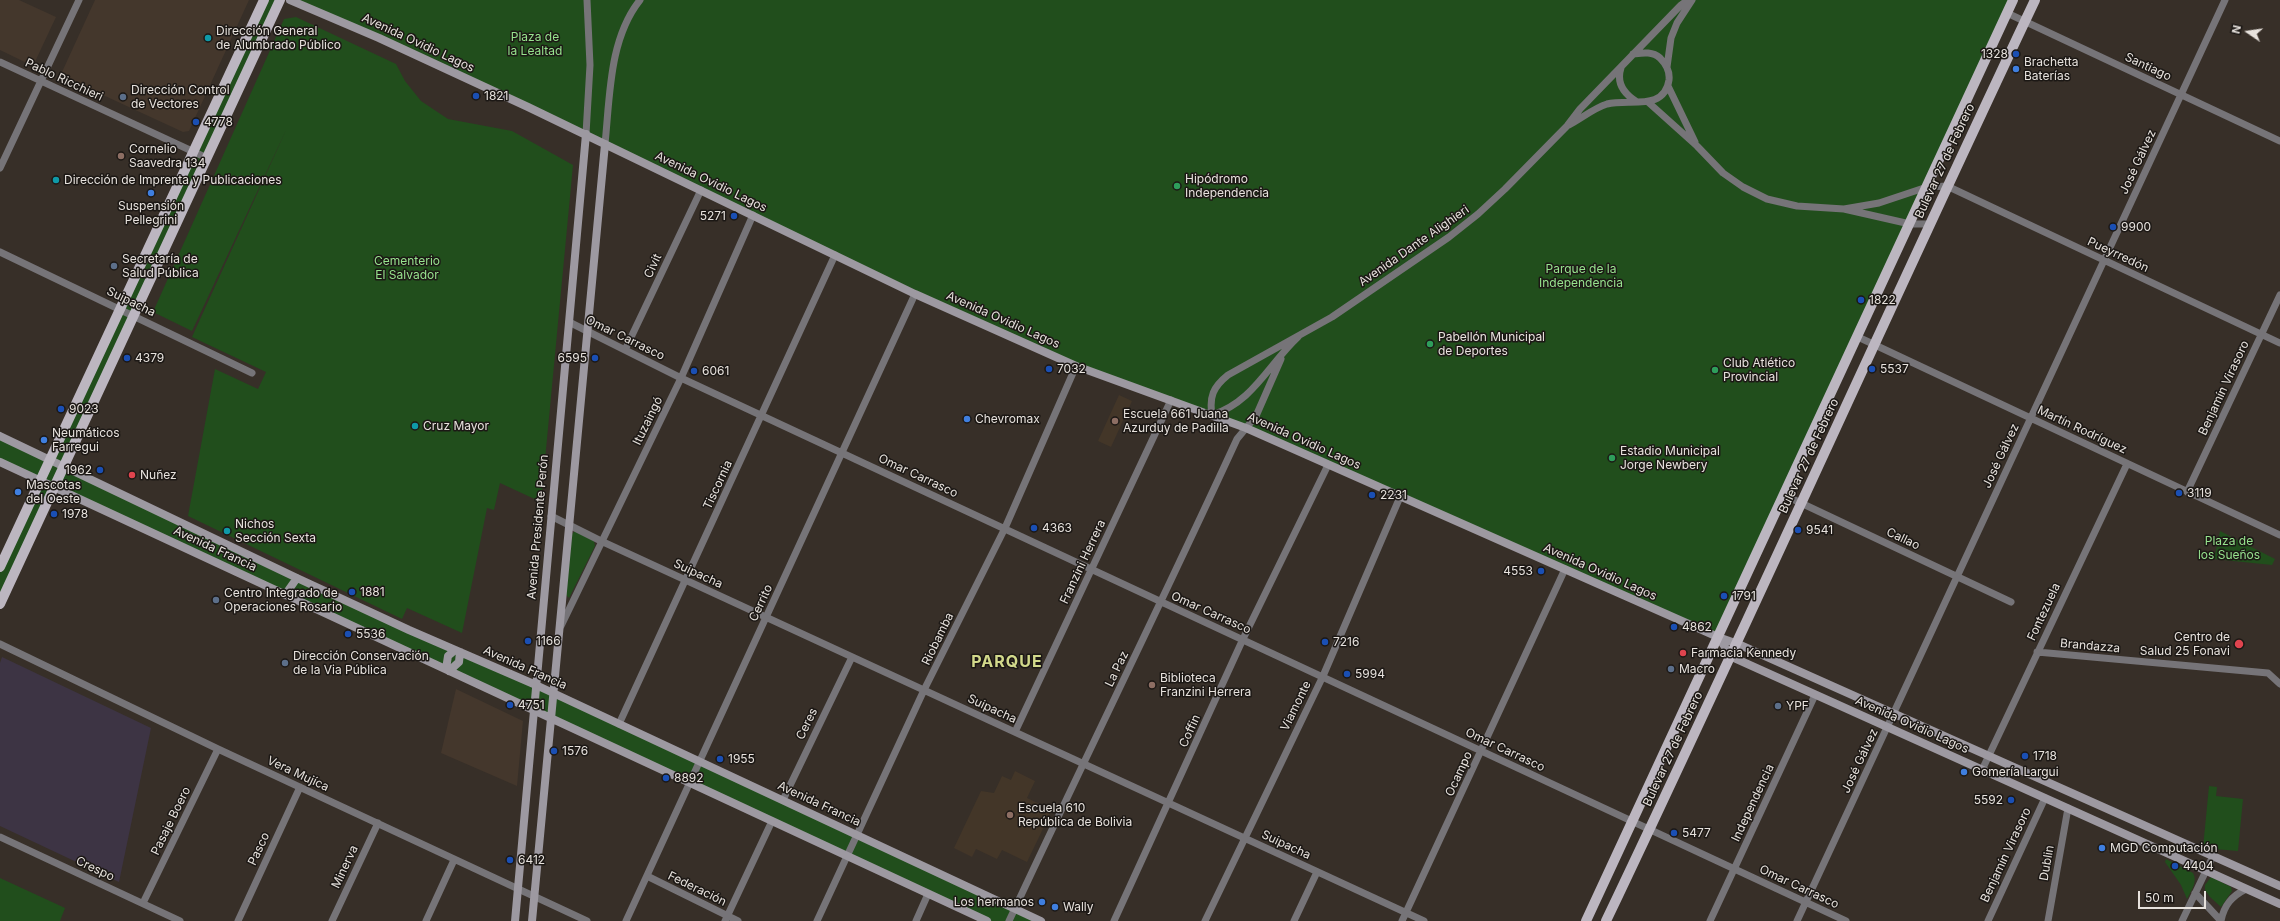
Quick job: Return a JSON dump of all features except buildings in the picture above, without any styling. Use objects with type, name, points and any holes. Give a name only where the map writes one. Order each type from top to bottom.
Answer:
[{"type":"main road","points":[[0,567],[264,0]]},
{"type":"main road","points":[[0,604],[280,0]]},
{"type":"main road","name":"Avenida Ovidio Lagos","points":[[290,0],[379,38],[586,134],[915,294],[1076,366],[1246,428],[1718,637],[1738,644],[2280,886]]},
{"type":"main road","name":"Bulevar 27 de Febrero","points":[[1586,921],[1634,821],[2013,0]]},
{"type":"main road","name":"Bulevar 27 de Febrero","points":[[1606,921],[1738,644],[1929,224],[2035,0]]},
{"type":"main road","name":"Avenida Presidente Perón","points":[[515,921],[586,134]]},
{"type":"main road","points":[[532,921],[568,524],[606,144]]},
{"type":"main road","name":"Avenida Francia","points":[[0,436],[297,578],[552,692],[1041,921]]},
{"type":"main road","name":"Avenida Francia","points":[[0,462],[40,482],[550,717],[987,921]]},
{"type":"main road","points":[[285,595],[297,578]]},
{"type":"main road","name":"Avenida Ovidio Lagos","points":[[1718,637],[1732,656],[1815,695],[2280,904]]},
{"type":"main road","points":[[458,651],[459,662],[447,670],[448,656],[458,651]]},
{"type":"street","points":[[0,168],[79,0]]},
{"type":"street","points":[[586,134],[590,65],[587,0]]},
{"type":"street","points":[[606,144],[613,70],[619,41],[632,10],[640,0]]},
{"type":"street","points":[[1668,86],[1657,99],[1648,102],[1637,102],[1627,95],[1620,85],[1620,73],[1622,66],[1633,54],[1688,0]]},
{"type":"street","points":[[1692,0],[1677,23],[1671,38],[1667,67],[1669,76],[1668,86],[1697,146]]},
{"type":"street","name":"José Gálvez","points":[[1797,921],[2225,0]]},
{"type":"street","name":"Santiago","points":[[2007,13],[2280,140]]},
{"type":"street","points":[[1633,54],[1646,53],[1655,56],[1667,67]]},
{"type":"street","name":"Pablo Ricchieri","points":[[0,62],[207,158]]},
{"type":"street","name":"Avenida Dante Alighieri","points":[[1298,337],[1285,349],[1244,399],[1226,411],[1212,415],[1211,396],[1217,384],[1228,375],[1332,317],[1449,237],[1478,214],[1567,126],[1580,109],[1622,66]]},
{"type":"street","name":"Avenida Dante Alighieri","points":[[1567,126],[1598,108],[1608,104],[1637,102]]},
{"type":"street","points":[[1648,102],[1697,146],[1723,173],[1743,187],[1767,199],[1797,206],[1844,210],[1910,224],[1929,224]]},
{"type":"street","points":[[1844,210],[1886,201],[1927,187],[1948,186]]},
{"type":"street","name":"Pueyrredón","points":[[1948,186],[2280,343]]},
{"type":"street","name":"Civit","points":[[625,350],[701,190]]},
{"type":"street","name":"Ituzaingó","points":[[558,633],[601,541],[681,378],[752,215]]},
{"type":"street","name":"Suipacha","points":[[0,252],[120,308],[252,374]]},
{"type":"street","name":"Tiscornia","points":[[619,724],[835,255]]},
{"type":"street","name":"Cerrito","points":[[626,921],[689,782],[767,618],[915,294]]},
{"type":"street","name":"Benjamín Virasoro","points":[[2187,492],[2280,295]]},
{"type":"street","name":"Omar Carrasco","points":[[569,322],[681,378],[762,416],[1005,528],[1162,603],[1323,676],[1481,752],[1634,821],[1846,921]]},
{"type":"street","name":"Martín Rodríguez","points":[[1858,337],[2280,535]]},
{"type":"street","name":"Avenida Dante Alighieri","points":[[1246,428],[1256,416],[1285,349]]},
{"type":"street","name":"Riobamba","points":[[816,921],[924,690],[1005,528],[1076,366]]},
{"type":"street","name":"Franzini Herrera","points":[[1015,732],[1171,400]]},
{"type":"street","name":"La Paz","points":[[1009,921],[1083,763],[1162,603],[1237,439],[1246,428]]},
{"type":"street","name":"Fontezuela","points":[[1982,770],[2127,464]]},
{"type":"street","name":"Coffin","points":[[1114,921],[1244,640],[1328,465]]},
{"type":"street","name":"Callao","points":[[1784,495],[2012,602]]},
{"type":"street","name":"Viamonte","points":[[1205,921],[1244,837],[1323,676],[1400,497]]},
{"type":"street","name":"Suipacha","points":[[551,516],[685,580],[1424,921]]},
{"type":"street","name":"Ocampo","points":[[1402,921],[1565,569]]},
{"type":"street","name":"Vera Mujíca","points":[[0,644],[218,749],[587,921]]},
{"type":"street","name":"Brandazza","points":[[2037,652],[2268,673],[2280,684]]},
{"type":"street","name":"Ceres","points":[[783,800],[852,657]]},
{"type":"street","name":"Independencia","points":[[1710,921],[1815,695]]},
{"type":"street","name":"Pasaje Boero","points":[[143,903],[218,749]]},
{"type":"street","name":"Pasco","points":[[238,921],[300,787]]},
{"type":"street","name":"Benjamín Virasoro","points":[[1988,921],[2045,798]]},
{"type":"street","name":"Dublin","points":[[2048,921],[2068,808]]},
{"type":"street","points":[[727,918],[772,821]]},
{"type":"street","name":"Minerva","points":[[332,921],[378,823]]},
{"type":"street","name":"Crespo","points":[[0,837],[180,921]]},
{"type":"street","points":[[2182,921],[2213,856]]},
{"type":"street","points":[[426,921],[454,860]]},
{"type":"street","points":[[1294,921],[1317,872]]},
{"type":"street","name":"Federación","points":[[647,876],[727,918],[738,921]]},
{"type":"street","points":[[2221,921],[2223,912],[2232,898],[2246,889]]},
{"type":"street","points":[[2195,893],[2221,921]]},
{"type":"street","points":[[916,921],[928,894]]},
{"type":"shaded area","points":[[0,0],[19,0],[56,17],[33,66],[0,50]]},
{"type":"shaded area","points":[[95,0],[249,0],[189,131],[183,132],[64,77],[62,72]]},
{"type":"shaded area","name":"Escuela 661 Juana Azurduy de Padilla","points":[[1119,395],[1132,401],[1111,447],[1098,441]]},
{"type":"shaded area","points":[[2,657],[151,728],[119,882],[0,826],[0,663]]},
{"type":"shaded area","points":[[456,689],[523,721],[517,786],[441,753]]},
{"type":"shaded area","name":"Escuela 610 República de Bolivia","points":[[1015,771],[1035,781],[1027,798],[1052,810],[1027,862],[1002,850],[997,859],[976,849],[972,857],[954,848],[981,791],[994,793],[1002,776],[1011,780]]},
{"type":"green space","points":[[264,0],[280,0],[64,466],[1041,921],[987,921],[54,488],[0,604],[0,567],[40,482],[0,462],[0,436],[49,460]]},
{"type":"green space","name":"Parque de la Independencia","points":[[290,0],[2013,0],[1718,637],[1246,428],[1076,366],[605,144]]},
{"type":"green space","name":"Cementerio El Salvador","points":[[296,17],[396,64],[405,81],[421,101],[448,119],[512,131],[573,165],[541,502],[500,483],[494,510],[487,508],[462,633],[407,608],[402,619],[188,516],[215,369],[258,389],[266,372],[192,337],[287,128],[192,331],[153,312],[284,19]]},
{"type":"green space","points":[[575,531],[594,541],[595,546],[569,598],[566,595],[572,534]]},
{"type":"green space","name":"Plaza de los Sueños","points":[[2220,531],[2275,559],[2272,565],[2214,559]]},
{"type":"green space","points":[[2209,786],[2217,787],[2216,796],[2243,799],[2238,851],[2203,848]]},
{"type":"green space","points":[[2166,859],[2193,873],[2195,880],[2187,899],[2181,885],[2165,862]]},
{"type":"green space","points":[[2211,877],[2231,887],[2232,891],[2221,907],[2205,890],[2205,885]]},
{"type":"green space","points":[[0,878],[65,908],[60,921],[0,921]]},
{"type":"place","name":"Dirección General de Alumbrado Público","points":[[208,38]]},
{"type":"place","name":"1328","points":[[2016,54]]},
{"type":"place","name":"Brachetta Baterías","points":[[2016,69]]},
{"type":"place","name":"1821","points":[[476,96]]},
{"type":"place","name":"Dirección Control de Vectores","points":[[123,97]]},
{"type":"place","name":"4778","points":[[196,122]]},
{"type":"place","name":"Cornelio Saavedra 134","points":[[121,156]]},
{"type":"place","name":"Dirección de Imprenta y Publicaciones","points":[[56,180]]},
{"type":"place","name":"Hipódromo Independencia","points":[[1177,186]]},
{"type":"place","name":"Suspensión Pellegrini","points":[[151,193]]},
{"type":"place","name":"5271","points":[[734,216]]},
{"type":"place","name":"9900","points":[[2113,227]]},
{"type":"place","name":"Secretaría de Salud Pública","points":[[114,266]]},
{"type":"place","name":"1822","points":[[1861,300]]},
{"type":"place","name":"Pabellón Municipal de Deportes","points":[[1430,344]]},
{"type":"place","name":"4379","points":[[127,358]]},
{"type":"place","name":"6595","points":[[595,358]]},
{"type":"place","name":"7032","points":[[1049,369]]},
{"type":"place","name":"5537","points":[[1872,369]]},
{"type":"place","name":"Club Atlético Provincial","points":[[1715,370]]},
{"type":"place","name":"6061","points":[[694,371]]},
{"type":"place","name":"9023","points":[[61,409]]},
{"type":"place","name":"Chevromax","points":[[967,419]]},
{"type":"place","name":"Escuela 661 Juana Azurduy de Padilla","points":[[1115,421]]},
{"type":"place","name":"Cruz Mayor","points":[[415,426]]},
{"type":"place","name":"Neumáticos Farregui","points":[[44,440]]},
{"type":"place","name":"Estadio Municipal Jorge Newbery","points":[[1612,458]]},
{"type":"place","name":"1962","points":[[100,470]]},
{"type":"place","name":"Nuñez","points":[[132,475]]},
{"type":"place","name":"Mascotas del Oeste","points":[[18,492]]},
{"type":"place","name":"3119","points":[[2179,493]]},
{"type":"place","name":"2231","points":[[1372,495]]},
{"type":"place","name":"1978","points":[[54,514]]},
{"type":"place","name":"4363","points":[[1034,528]]},
{"type":"place","name":"9541","points":[[1798,530]]},
{"type":"place","name":"Nichos Sección Sexta","points":[[227,531]]},
{"type":"place","name":"4553","points":[[1541,571]]},
{"type":"place","name":"1881","points":[[352,592]]},
{"type":"place","name":"1791","points":[[1724,596]]},
{"type":"place","name":"Centro Integrado de Operaciones Rosario","points":[[216,600]]},
{"type":"place","name":"4862","points":[[1674,627]]},
{"type":"place","name":"5536","points":[[348,634]]},
{"type":"place","name":"1166","points":[[528,641]]},
{"type":"place","name":"7216","points":[[1325,642]]},
{"type":"place","name":"Centro de Salud 25 Fonavi","points":[[2239,644]]},
{"type":"place","name":"Farmacia Kennedy","points":[[1683,653]]},
{"type":"place","name":"Dirección Conservación de la Via Pública","points":[[285,663]]},
{"type":"place","name":"Macro","points":[[1671,669]]},
{"type":"place","name":"5994","points":[[1347,674]]},
{"type":"place","name":"Biblioteca Franzini Herrera","points":[[1152,685]]},
{"type":"place","name":"4751","points":[[510,705]]},
{"type":"place","name":"YPF","points":[[1778,706]]},
{"type":"place","name":"1576","points":[[554,751]]},
{"type":"place","name":"1718","points":[[2025,756]]},
{"type":"place","name":"1955","points":[[720,759]]},
{"type":"place","name":"Gomería Largui","points":[[1964,772]]},
{"type":"place","name":"8892","points":[[666,778]]},
{"type":"place","name":"5592","points":[[2011,800]]},
{"type":"place","name":"Escuela 610 República de Bolivia","points":[[1010,815]]},
{"type":"place","name":"5477","points":[[1674,833]]},
{"type":"place","name":"MGD Computación","points":[[2102,848]]},
{"type":"place","name":"6412","points":[[510,860]]},
{"type":"place","name":"4404","points":[[2175,866]]},
{"type":"place","name":"Los hermanos","points":[[1042,902]]},
{"type":"place","name":"Wally","points":[[1055,907]]},
{"type":"district","name":"PARQUE","points":[[1007,662]]},
{"type":"park label","name":"Plaza de la Lealtad","points":[[535,44]]}]
